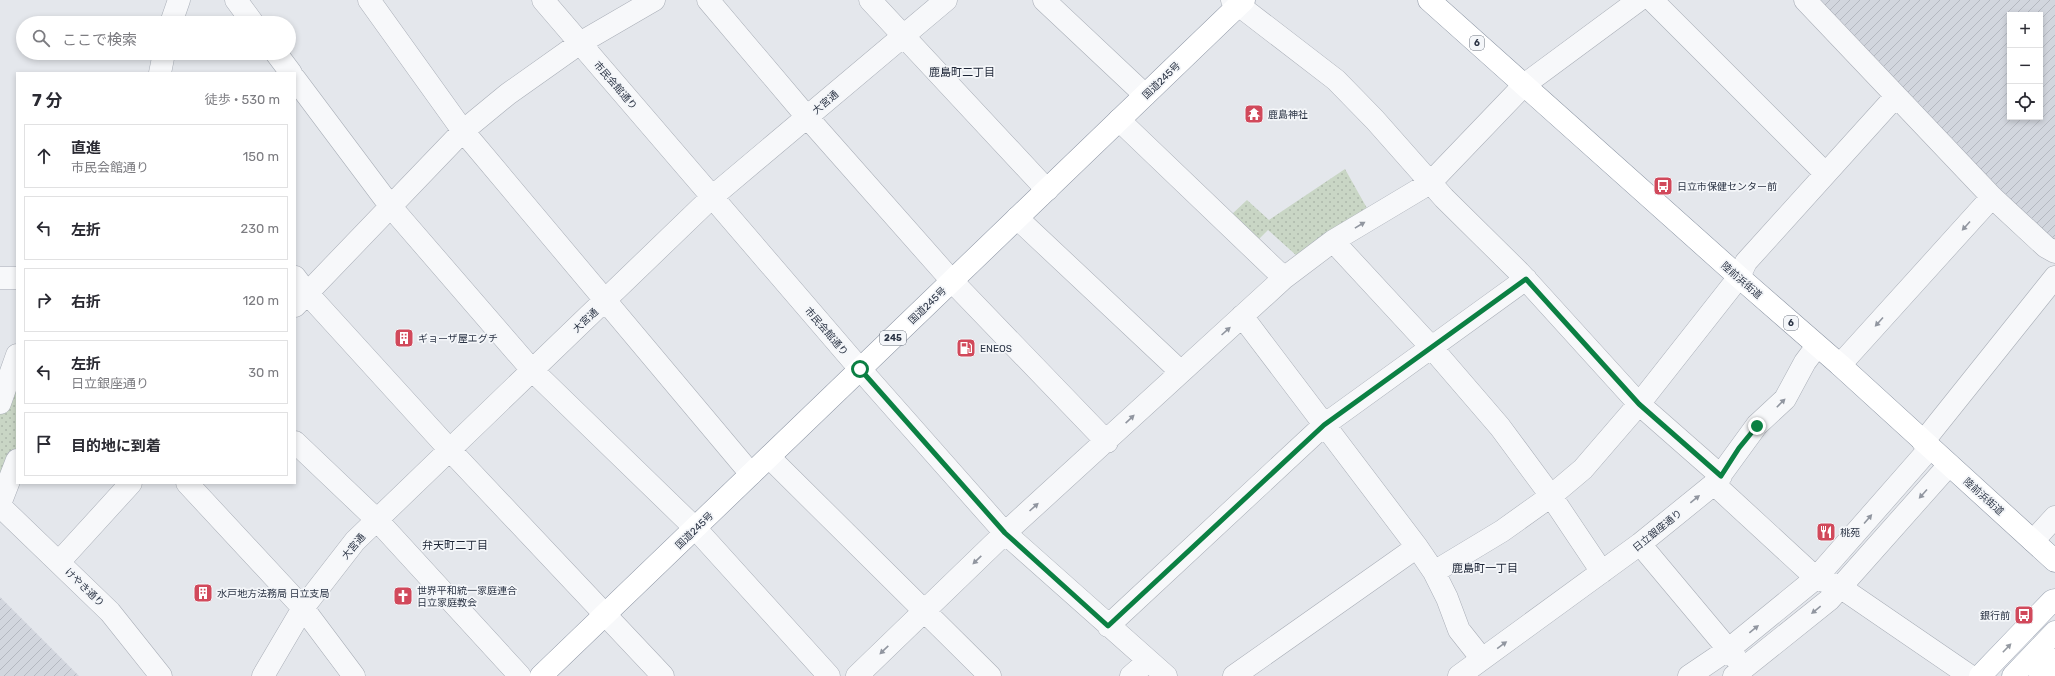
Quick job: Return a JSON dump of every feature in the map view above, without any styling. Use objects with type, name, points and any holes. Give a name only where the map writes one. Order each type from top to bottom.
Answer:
[{"type":"main road","name":"陸前浜街道","points":[[1429,0],[1739,278],[1840,365],[2055,561]]},
{"type":"main road","name":"国道245号","points":[[541,676],[696,529],[751,474],[1145,95],[1238,2]]},
{"type":"main road","points":[[1980,676],[2052,601],[2055,600]]},
{"type":"main road","points":[[2013,676],[2055,632]]},
{"type":"main road","points":[[2040,676],[2055,660]]},
{"type":"street","points":[[173,16],[179,0]]},
{"type":"street","points":[[236,0],[248,16]]},
{"type":"street","points":[[369,0],[463,131],[751,474]]},
{"type":"street","name":"市民会館通り","points":[[543,0],[860,369],[1005,533],[1166,676]]},
{"type":"street","points":[[654,0],[580,43],[508,94],[463,131],[391,207],[299,292],[606,614],[663,676]]},
{"type":"street","points":[[708,0],[807,117],[952,281],[1107,442]]},
{"type":"street","points":[[870,0],[902,37],[1046,190]]},
{"type":"street","name":"大宮通","points":[[263,676],[303,608],[355,541],[712,197],[946,0]]},
{"type":"street","points":[[1044,0],[1145,95]]},
{"type":"street","points":[[857,676],[1005,533],[1107,442],[1284,278],[1333,241],[1430,183],[1524,85],[1639,0]]},
{"type":"street","points":[[1652,0],[1825,173]]},
{"type":"street","points":[[1805,0],[1992,196],[2041,242],[2055,252]]},
{"type":"street","points":[[1238,2],[1336,80],[1375,120],[1430,183],[1526,279],[1639,404],[1816,578],[1840,587],[1970,676]]},
{"type":"street","points":[[160,72],[163,60]]},
{"type":"street","points":[[281,60],[290,72]]},
{"type":"street","points":[[296,80],[391,207],[532,370],[696,529],[829,676]]},
{"type":"street","points":[[1434,572],[1502,531],[1551,496],[1583,469],[1639,404],[1739,278],[1746,262],[1896,96]]},
{"type":"street","points":[[1119,120],[1284,278]]},
{"type":"street","points":[[1840,365],[1992,196]]},
{"type":"street","points":[[1017,218],[1181,372]]},
{"type":"street","points":[[1333,241],[1432,348],[1500,427],[1551,496],[1602,572]]},
{"type":"street","points":[[1689,676],[1729,649],[1816,578],[1927,445],[2055,277]]},
{"type":"street","points":[[0,278],[16,278]]},
{"type":"street","points":[[1108,626],[1324,425],[1526,279]]},
{"type":"street","points":[[1242,316],[1417,547],[1434,572],[1447,598],[1474,669]]},
{"type":"street","name":"日立銀座通り","points":[[1474,669],[1640,544],[1718,480],[1739,448],[1757,426],[1785,399],[1805,362],[1817,346]]},
{"type":"street","points":[[0,403],[16,358]]},
{"type":"street","points":[[296,443],[377,520],[520,676]]},
{"type":"street","points":[[769,457],[990,676]]},
{"type":"street","points":[[0,505],[16,463]]},
{"type":"street","points":[[1640,544],[1729,649],[1743,674],[1829,600],[1949,465]]},
{"type":"street","points":[[59,562],[130,484]]},
{"type":"street","points":[[188,484],[303,608],[354,676]]},
{"type":"street","name":"けやき通り","points":[[0,505],[110,612],[162,676]]},
{"type":"street","points":[[2033,541],[2055,517]]},
{"type":"street","points":[[1234,676],[1417,547]]},
{"type":"street","points":[[1131,676],[1148,661]]},
{"type":"shaded area","points":[[1818,0],[2055,0],[2055,241],[2046,238]]},
{"type":"shaded area","points":[[0,597],[79,676],[0,676]]},
{"type":"green space","points":[[1345,169],[1368,210],[1297,256],[1268,230],[1258,240],[1231,215],[1247,200],[1269,220]]},
{"type":"green space","points":[[16,366],[16,454],[0,495],[0,411]]},
{"type":"place","name":"鹿島神社","points":[[1254,114]]},
{"type":"place","name":"日立市保健センター前","points":[[1663,186]]},
{"type":"place","name":"ギョーザ屋エグチ","points":[[404,338]]},
{"type":"place","name":"ENEOS","points":[[966,348]]},
{"type":"place","name":"桃苑","points":[[1826,532]]},
{"type":"place","name":"水戸地方法務局 日立支局","points":[[203,593]]},
{"type":"place","name":"世界平和統一家庭連合 日立家庭教会","points":[[403,596]]},
{"type":"place","name":"銀行前","points":[[2024,615]]},
{"type":"district","name":"鹿島町二丁目","points":[[962,72]]},
{"type":"district","name":"弁天町二丁目","points":[[455,545]]},
{"type":"district","name":"鹿島町一丁目","points":[[1485,568]]},
{"type":"route","points":[[860,369],[1005,533],[1108,626],[1324,425],[1526,279],[1639,404],[1721,476],[1739,448],[1757,426]]}]
